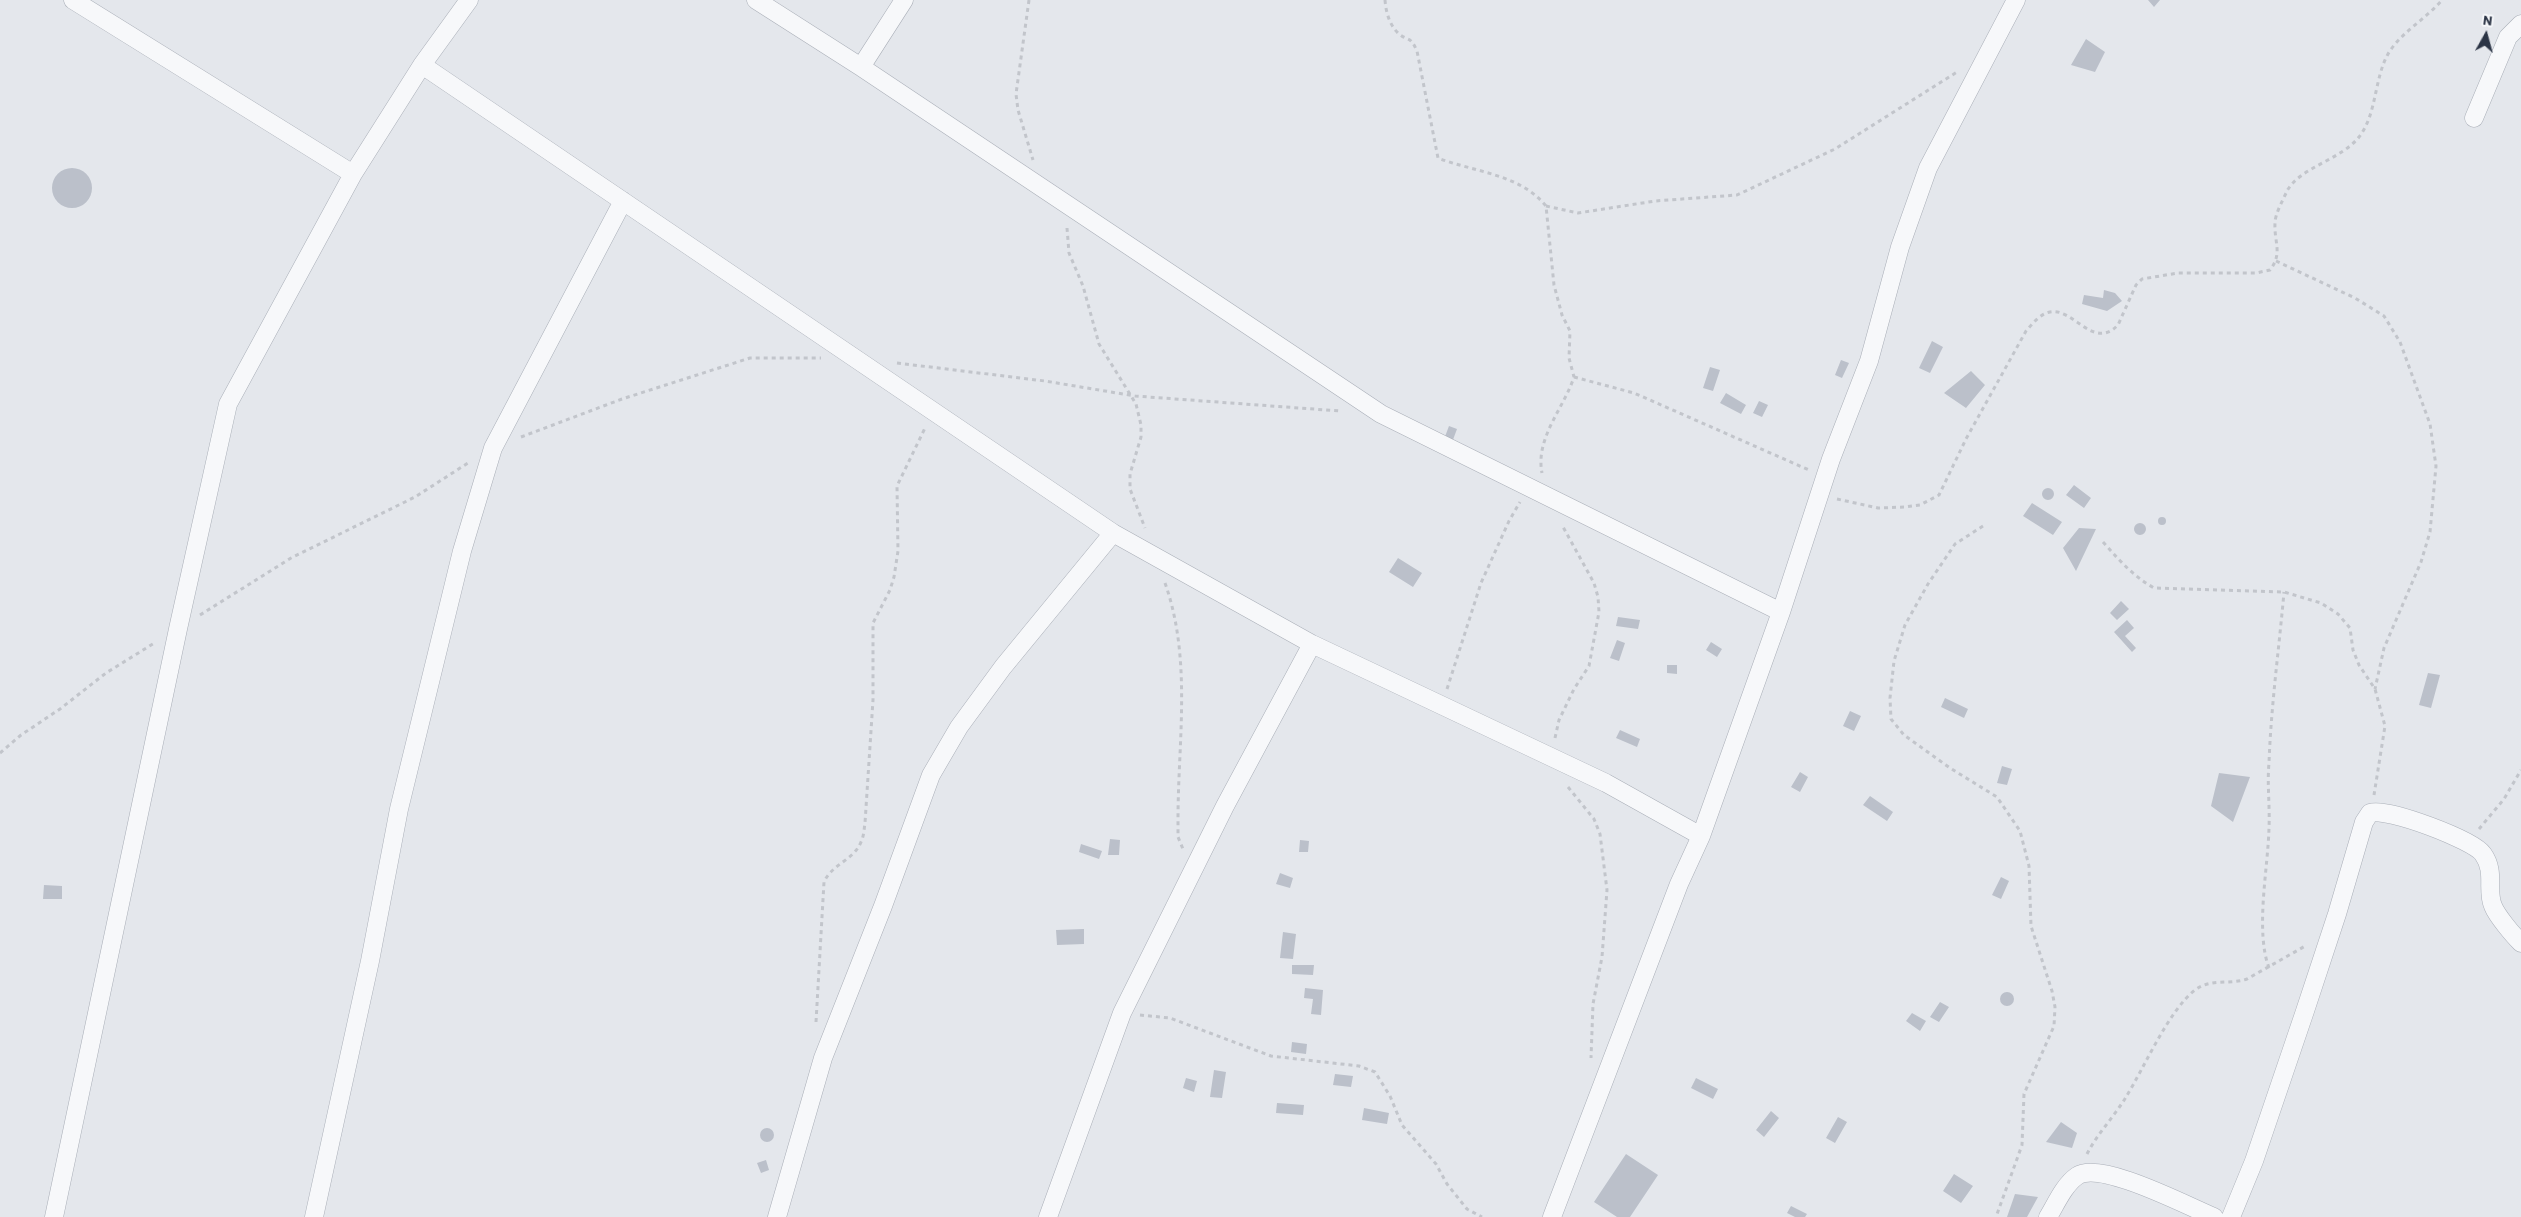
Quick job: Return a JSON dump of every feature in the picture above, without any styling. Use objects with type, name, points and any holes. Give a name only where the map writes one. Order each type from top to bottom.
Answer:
[{"type":"street","points":[[73,0],[353,174]]},
{"type":"street","points":[[54,1217],[178,629],[228,404],[353,174],[422,64],[469,0]]},
{"type":"street","points":[[756,0],[861,67],[1381,414],[1781,612]]},
{"type":"street","points":[[861,67],[904,0]]},
{"type":"street","points":[[1552,1217],[1679,884],[1701,836],[1781,612],[1826,477],[1869,361],[1900,247],[1928,168],[2016,0]]},
{"type":"street","points":[[2474,118],[2508,37],[2521,24]]},
{"type":"street","points":[[422,64],[1113,533],[1312,644],[1557,758],[1701,836]]},
{"type":"street","points":[[314,1217],[368,970],[399,809],[462,552],[493,448],[623,201]]},
{"type":"street","points":[[777,1217],[823,1058],[883,906],[931,775],[959,727],[1003,667],[1113,533]]},
{"type":"street","points":[[1048,1217],[1122,1013],[1225,806],[1312,644]]},
{"type":"street","points":[[2231,1217],[2254,1161],[2331,934],[2364,822],[2370,813],[2385,812],[2466,842],[2483,853],[2491,872],[2492,906],[2521,943]]},
{"type":"street","points":[[2048,1217],[2069,1184],[2082,1174],[2088,1172],[2106,1173],[2214,1217]]},
{"type":"path","points":[[1029,0],[1016,94],[1018,110],[1031,150],[1038,185]]},
{"type":"path","points":[[1385,0],[1389,19],[1398,33],[1412,40],[1417,51],[1438,158],[1517,183],[1540,199],[1546,206],[1554,286],[1562,314],[1570,331],[1569,358],[1574,377],[1541,451],[1541,468],[1547,496],[1594,583],[1598,597],[1599,612],[1589,666],[1559,720],[1554,745],[1557,758],[1571,793],[1594,819],[1600,834],[1604,859],[1607,890],[1602,957],[1593,1004],[1591,1067]]},
{"type":"path","points":[[1820,495],[1878,508],[1920,505],[1940,495],[1966,439],[2026,331],[2037,318],[2050,312],[2057,312],[2065,314],[2086,329],[2101,333],[2113,330],[2118,325],[2136,285],[2142,279],[2178,273],[2256,273],[2270,270],[2276,261],[2275,221],[2288,190],[2296,179],[2339,155],[2359,137],[2367,125],[2380,74],[2388,53],[2442,0]]},
{"type":"path","points":[[1546,206],[1578,213],[1656,201],[1737,194],[1835,149],[1987,54]]},
{"type":"path","points":[[1062,201],[1069,253],[1084,286],[1099,344],[1136,404],[1141,425],[1141,437],[1130,474],[1130,489],[1170,598],[1182,680],[1178,838],[1184,854]]},
{"type":"path","points":[[2276,261],[2355,298],[2384,316],[2400,342],[2430,424],[2436,466],[2430,532],[2421,562],[2384,648],[2375,690]]},
{"type":"path","points":[[1574,377],[1634,393],[1826,477]]},
{"type":"path","points":[[816,1023],[824,882],[835,866],[856,851],[862,842],[865,823],[873,700],[872,630],[873,623],[890,590],[894,577],[898,551],[897,486],[934,412]]},
{"type":"path","points":[[0,753],[21,735],[60,709],[106,673],[291,558],[415,497],[493,448]]},
{"type":"path","points":[[1440,703],[1452,679],[1462,639],[1481,583],[1509,521],[1529,487]]},
{"type":"path","points":[[1983,526],[1956,544],[1928,584],[1905,625],[1894,661],[1890,698],[1891,719],[1904,735],[1950,768],[1997,797],[2020,831],[2029,866],[2032,926],[2052,991],[2055,1007],[2054,1026],[2046,1050],[2024,1094],[2022,1145],[1996,1217]]},
{"type":"path","points":[[2103,542],[2126,568],[2140,580],[2154,588],[2284,592],[2321,603],[2338,614],[2350,628],[2353,650],[2359,665],[2375,690],[2386,726],[2370,813]]},
{"type":"path","points":[[2268,968],[2264,957],[2263,932],[2269,829],[2268,764],[2284,592]]},
{"type":"path","points":[[2466,842],[2504,800],[2521,770]]},
{"type":"path","points":[[2082,1174],[2085,1159],[2090,1148],[2126,1098],[2162,1034],[2184,1002],[2204,985],[2214,982],[2237,982],[2268,968],[2314,941],[2331,934]]},
{"type":"path","points":[[1122,1013],[1170,1018],[1271,1056],[1360,1066],[1375,1072],[1390,1096],[1402,1125],[1436,1164],[1447,1184],[1467,1209],[1482,1217]]},
{"type":"building","points":[[2148,0],[2160,0],[2154,7]]},
{"type":"building","points":[[2086,39],[2105,52],[2095,72],[2071,65]]},
{"type":"building","points":[[76,168],[83,171],[89,177],[92,188],[91,196],[83,205],[76,208],[68,208],[61,205],[53,196],[52,184],[55,177],[64,169]]},
{"type":"building","points":[[2104,290],[2115,293],[2122,301],[2107,311],[2082,304],[2084,295],[2103,298]]},
{"type":"building","points":[[1932,341],[1943,347],[1930,373],[1919,368]]},
{"type":"building","points":[[1841,360],[1849,363],[1842,378],[1835,375]]},
{"type":"building","points":[[1710,367],[1720,370],[1713,391],[1703,388]]},
{"type":"building","points":[[1971,371],[1985,385],[1966,408],[1944,393]]},
{"type":"building","points":[[1726,393],[1746,405],[1741,414],[1720,403]]},
{"type":"building","points":[[1759,401],[1768,405],[1762,417],[1753,413]]},
{"type":"building","points":[[1449,426],[1457,429],[1451,445],[1443,442]]},
{"type":"building","points":[[2074,485],[2091,498],[2084,508],[2066,495]]},
{"type":"building","points":[[2046,488],[2050,488],[2054,494],[2050,500],[2046,500],[2042,496],[2042,492]]},
{"type":"building","points":[[2032,503],[2062,522],[2053,535],[2023,516]]},
{"type":"building","points":[[2162,517],[2166,521],[2162,525],[2158,521]]},
{"type":"building","points":[[2140,523],[2146,529],[2140,535],[2134,529]]},
{"type":"building","points":[[2079,528],[2096,529],[2076,571],[2063,548]]},
{"type":"building","points":[[1398,558],[1422,573],[1413,587],[1389,572]]},
{"type":"building","points":[[2121,601],[2129,609],[2117,620],[2110,613]]},
{"type":"building","points":[[1618,617],[1640,620],[1638,629],[1616,626]]},
{"type":"building","points":[[2127,620],[2134,628],[2125,636],[2136,648],[2132,652],[2114,632]]},
{"type":"building","points":[[1617,640],[1625,643],[1619,661],[1610,658]]},
{"type":"building","points":[[1711,642],[1722,649],[1717,657],[1706,650]]},
{"type":"building","points":[[1667,665],[1677,665],[1677,674],[1667,673]]},
{"type":"building","points":[[2428,673],[2440,675],[2431,708],[2419,705]]},
{"type":"building","points":[[1945,698],[1968,709],[1964,718],[1941,707]]},
{"type":"building","points":[[1850,711],[1861,716],[1854,731],[1843,726]]},
{"type":"building","points":[[1620,730],[1640,739],[1637,747],[1616,738]]},
{"type":"building","points":[[2002,766],[2012,769],[2007,785],[1997,783]]},
{"type":"building","points":[[1800,772],[1808,777],[1800,792],[1791,787]]},
{"type":"building","points":[[2219,773],[2250,777],[2233,822],[2211,806]]},
{"type":"building","points":[[1870,796],[1893,812],[1887,821],[1863,805]]},
{"type":"building","points":[[1110,839],[1120,840],[1119,855],[1108,855]]},
{"type":"building","points":[[1300,840],[1309,841],[1308,852],[1299,852]]},
{"type":"building","points":[[1081,844],[1102,851],[1099,859],[1079,852]]},
{"type":"building","points":[[1280,873],[1293,878],[1290,888],[1276,884]]},
{"type":"building","points":[[2001,877],[2009,881],[2001,899],[1992,895]]},
{"type":"building","points":[[44,885],[62,886],[62,899],[43,899]]},
{"type":"building","points":[[1084,929],[1084,944],[1057,945],[1056,930]]},
{"type":"building","points":[[1283,932],[1296,934],[1293,959],[1280,958]]},
{"type":"building","points":[[1292,965],[1314,965],[1313,975],[1292,974]]},
{"type":"building","points":[[1305,988],[1323,990],[1321,1015],[1311,1014],[1313,999],[1304,998]]},
{"type":"building","points":[[2004,992],[2010,992],[2014,999],[2010,1006],[2004,1006],[2000,1002],[2000,996]]},
{"type":"building","points":[[1940,1002],[1949,1007],[1939,1022],[1930,1017]]},
{"type":"building","points":[[1912,1013],[1926,1021],[1920,1031],[1906,1021]]},
{"type":"building","points":[[1292,1042],[1307,1044],[1306,1054],[1291,1052]]},
{"type":"building","points":[[1214,1070],[1226,1072],[1222,1098],[1210,1097]]},
{"type":"building","points":[[1335,1074],[1353,1076],[1351,1087],[1333,1085]]},
{"type":"building","points":[[1186,1078],[1197,1081],[1194,1092],[1183,1088]]},
{"type":"building","points":[[1696,1078],[1718,1089],[1713,1099],[1691,1088]]},
{"type":"building","points":[[1277,1103],[1304,1105],[1303,1115],[1276,1113]]},
{"type":"building","points":[[1364,1108],[1389,1113],[1387,1124],[1362,1120]]},
{"type":"building","points":[[1771,1111],[1779,1118],[1764,1137],[1756,1130]]},
{"type":"building","points":[[1838,1117],[1847,1122],[1835,1143],[1826,1138]]},
{"type":"building","points":[[2061,1122],[2077,1133],[2072,1148],[2046,1142]]},
{"type":"building","points":[[767,1128],[772,1130],[774,1135],[772,1140],[767,1142],[762,1140],[760,1135],[762,1130]]},
{"type":"building","points":[[1626,1154],[1658,1175],[1630,1217],[1617,1217],[1594,1202]]},
{"type":"building","points":[[766,1160],[769,1170],[761,1173],[757,1163]]},
{"type":"building","points":[[1954,1174],[1973,1186],[1961,1203],[1943,1191]]},
{"type":"building","points":[[2015,1194],[2038,1197],[2027,1217],[2007,1217]]},
{"type":"building","points":[[1791,1206],[1807,1214],[1805,1217],[1795,1217],[1787,1213]]}]
